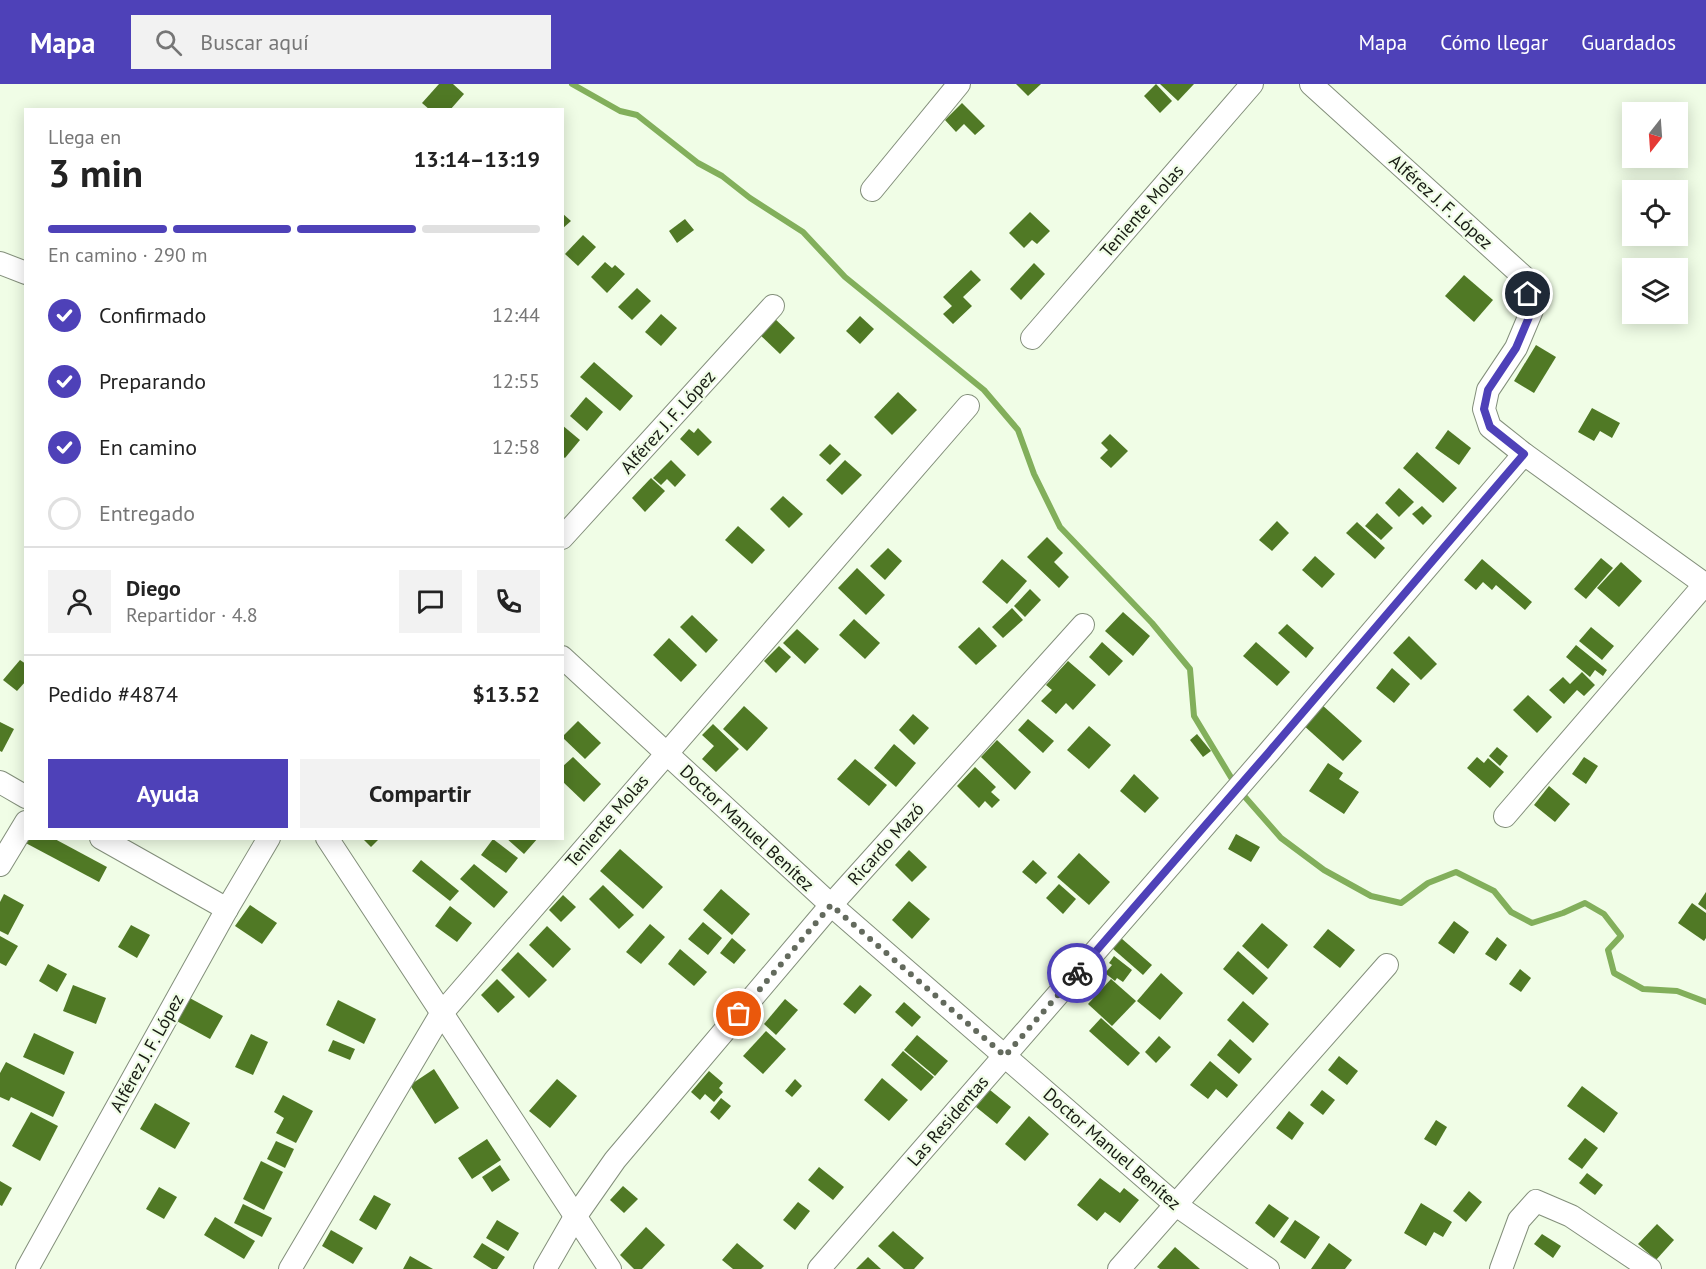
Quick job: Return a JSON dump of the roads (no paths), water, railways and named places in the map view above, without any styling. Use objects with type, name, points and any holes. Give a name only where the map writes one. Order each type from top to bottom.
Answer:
[{"type":"street","points":[[872,190],[958,84]]},
{"type":"street","name":"Teniente Molas","points":[[1032,338],[1252,84]]},
{"type":"street","name":"Alférez J. F. López","points":[[1311,84],[1525,278],[1532,310],[1516,348],[1488,390],[1484,409],[1490,427],[1705,584]]},
{"type":"street","points":[[0,263],[24,272]]},
{"type":"street","name":"Alférez J. F. López","points":[[564,536],[773,306]]},
{"type":"street","name":"Teniente Molas","points":[[290,1269],[441,1014],[968,406]]},
{"type":"street","name":"Las Residentas","points":[[819,1269],[1269,752],[1524,454]]},
{"type":"street","points":[[1505,816],[1705,584]]},
{"type":"street","name":"Ricardo Mazó","points":[[545,1269],[575,1217],[615,1160],[831,905],[1083,625]]},
{"type":"street","name":"Doctor Manuel Benítez","points":[[564,659],[831,905],[1176,1205],[1268,1269]]},
{"type":"street","points":[[0,782],[24,796]]},
{"type":"street","points":[[0,865],[24,825]]},
{"type":"street","points":[[104,840],[227,909]]},
{"type":"street","name":"Alférez J. F. López","points":[[27,1269],[227,909],[268,840]]},
{"type":"street","points":[[328,840],[610,1269]]},
{"type":"street","points":[[1119,1269],[1387,964]]},
{"type":"street","points":[[1502,1269],[1520,1220],[1536,1201],[1570,1216],[1650,1269]]},
{"type":"waterway","points":[[572,84],[620,111],[637,115],[698,163],[722,176],[750,198],[803,232],[845,277],[984,390],[1018,430],[1034,474],[1060,527],[1152,623],[1190,669],[1194,716],[1238,789],[1281,838],[1324,870],[1371,896],[1401,903],[1428,883],[1456,872],[1494,891],[1511,912],[1532,923],[1585,903],[1604,914],[1621,936],[1608,950],[1614,973],[1643,989],[1677,991],[1706,1002]]}]
